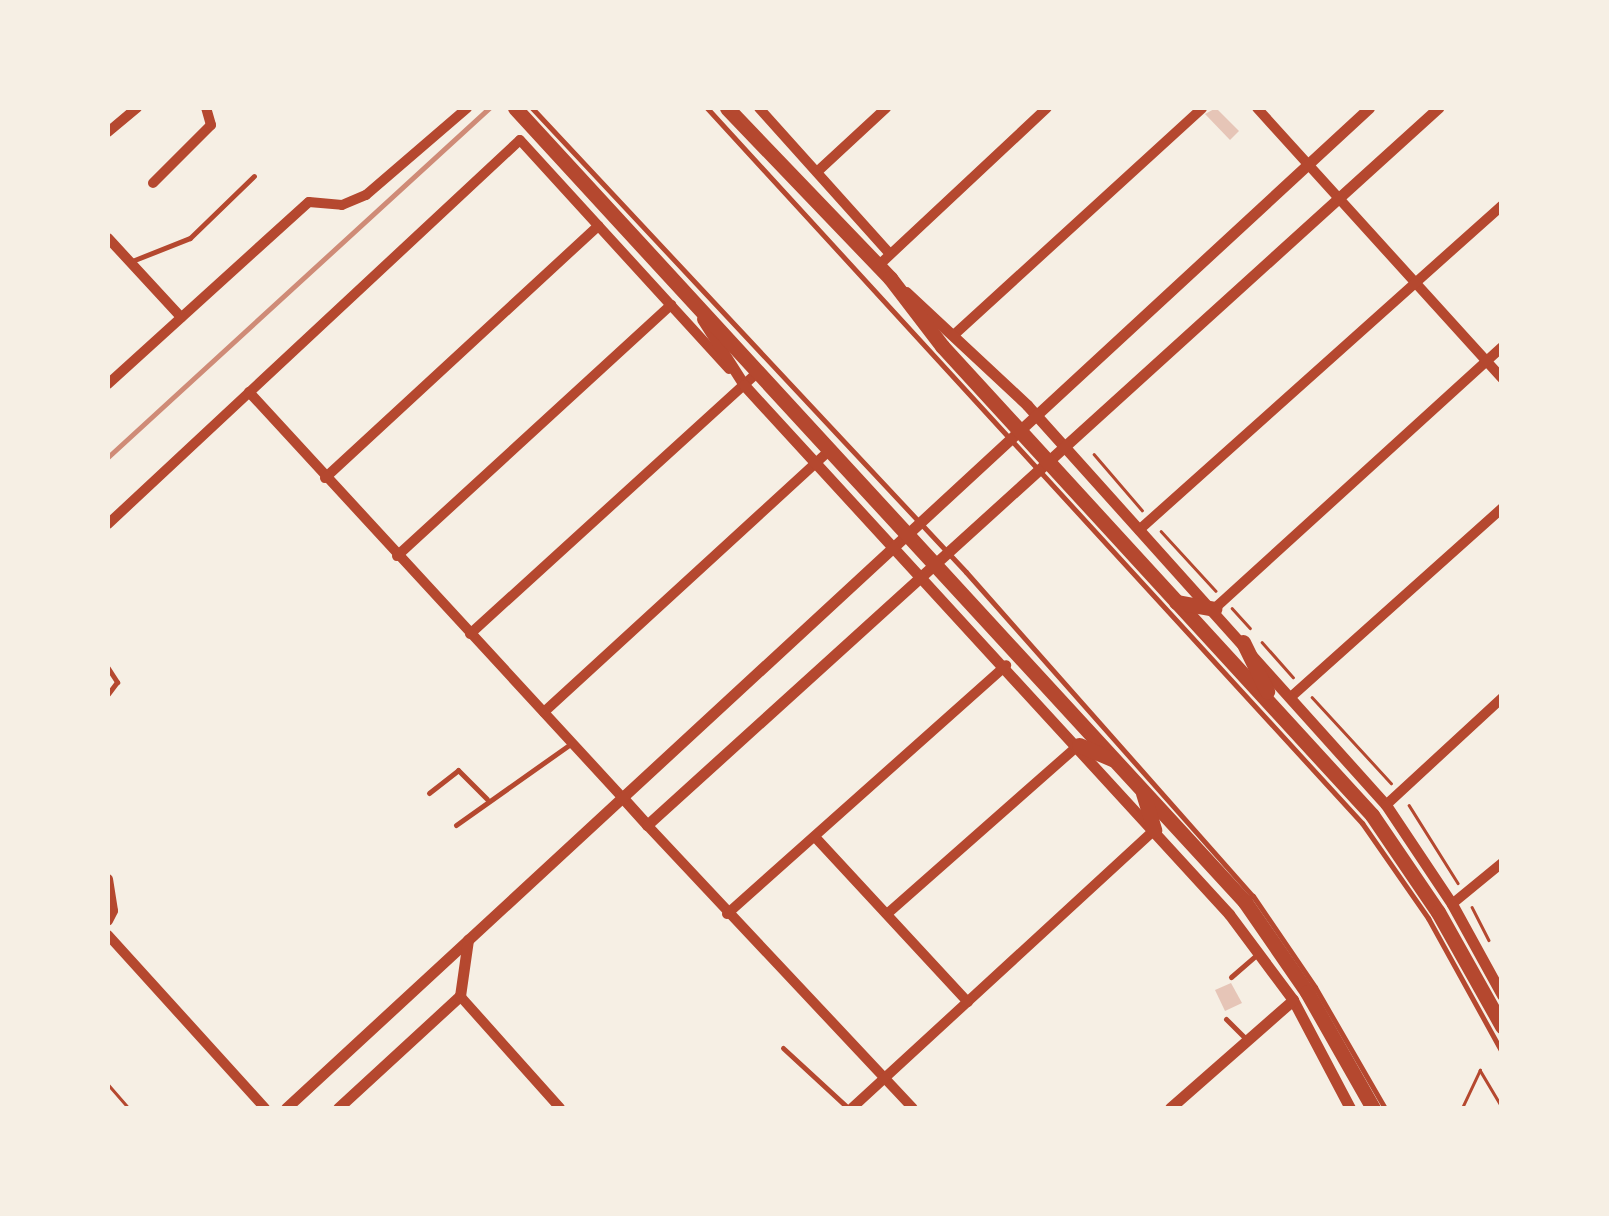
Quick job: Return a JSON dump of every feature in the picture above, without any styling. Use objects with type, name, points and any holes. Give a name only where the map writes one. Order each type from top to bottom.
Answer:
[{"type":"highway","points":[[515,108],[758,372],[824,455],[914,527],[940,555],[1275,940],[1373,1108]]},
{"type":"highway","points":[[727,108],[886,266],[1018,436],[1372,815],[1438,912],[1502,1026]]},
{"type":"highway","points":[[1176,602],[1214,609]]},
{"type":"highway","points":[[1243,642],[1276,708]]},
{"type":"highway","points":[[1079,745],[1118,761]]},
{"type":"highway","points":[[1142,789],[1154,830]]},
{"type":"street","points":[[108,132],[137,108]]},
{"type":"street","points":[[153,183],[212,125],[206,108]]},
{"type":"street","points":[[108,384],[309,202],[342,206],[366,195],[467,108]]},
{"type":"street","points":[[759,108],[818,170],[886,266],[1038,417],[1386,805],[1452,904],[1502,996]]},
{"type":"street","points":[[818,170],[886,108]]},
{"type":"street","points":[[886,266],[1047,108]]},
{"type":"street","points":[[956,333],[1202,108]]},
{"type":"street","points":[[1257,108],[1502,378]]},
{"type":"street","points":[[286,1108],[1369,108]]},
{"type":"street","points":[[647,825],[921,572],[1438,108]]},
{"type":"street","points":[[108,524],[520,140],[744,385],[824,455],[895,545],[1079,745],[1259,952],[1293,1000],[1350,1108]]},
{"type":"street","points":[[1138,530],[1502,206]]},
{"type":"street","points":[[325,478],[598,226]]},
{"type":"street","points":[[108,238],[181,317]]},
{"type":"street","points":[[685,292],[744,385]]},
{"type":"street","points":[[397,556],[671,305]]},
{"type":"street","points":[[1214,609],[1502,347]]},
{"type":"street","points":[[470,634],[758,372]]},
{"type":"street","points":[[249,392],[727,914],[913,1108]]},
{"type":"street","points":[[544,712],[824,455]]},
{"type":"street","points":[[1292,696],[1502,508]]},
{"type":"street","points":[[727,914],[1006,664]]},
{"type":"street","points":[[1386,805],[1502,698]]},
{"type":"street","points":[[887,914],[1079,745]]},
{"type":"street","points":[[850,1108],[1154,830]]},
{"type":"street","points":[[815,837],[968,1002]]},
{"type":"street","points":[[1452,904],[1502,863]]},
{"type":"street","points":[[108,880],[113,911],[108,921]]},
{"type":"street","points":[[108,936],[265,1108]]},
{"type":"street","points":[[338,1108],[460,996],[468,940]]},
{"type":"street","points":[[460,996],[560,1108]]},
{"type":"street","points":[[1170,1108],[1293,1000]]},
{"type":"lane","points":[[532,108],[914,527]]},
{"type":"lane","points":[[707,108],[1018,436]]},
{"type":"lane","points":[[130,262],[190,238],[254,176]]},
{"type":"lane","points":[[1042,463],[1362,823],[1428,918],[1502,1052]]},
{"type":"lane","points":[[940,555],[1253,896],[1385,1108]]},
{"type":"lane","points":[[108,668],[118,682],[108,694]]},
{"type":"lane","points":[[456,825],[487,799],[572,742]]},
{"type":"lane","points":[[429,794],[458,770],[487,799]]},
{"type":"lane","points":[[1231,977],[1259,952]]},
{"type":"lane","points":[[1226,1019],[1246,1039]]},
{"type":"lane","points":[[783,1048],[850,1108]]},
{"type":"path","points":[[1462,1108],[1480,1070],[1502,1107]]},
{"type":"path","points":[[108,1084],[129,1108]]},
{"type":"building","points":[[1216,108],[1239,131],[1230,140],[1205,114]]},
{"type":"building","points":[[1231,983],[1242,1003],[1225,1011],[1215,990]]},
{"type":"railway","points":[[108,457],[489,108]]}]
